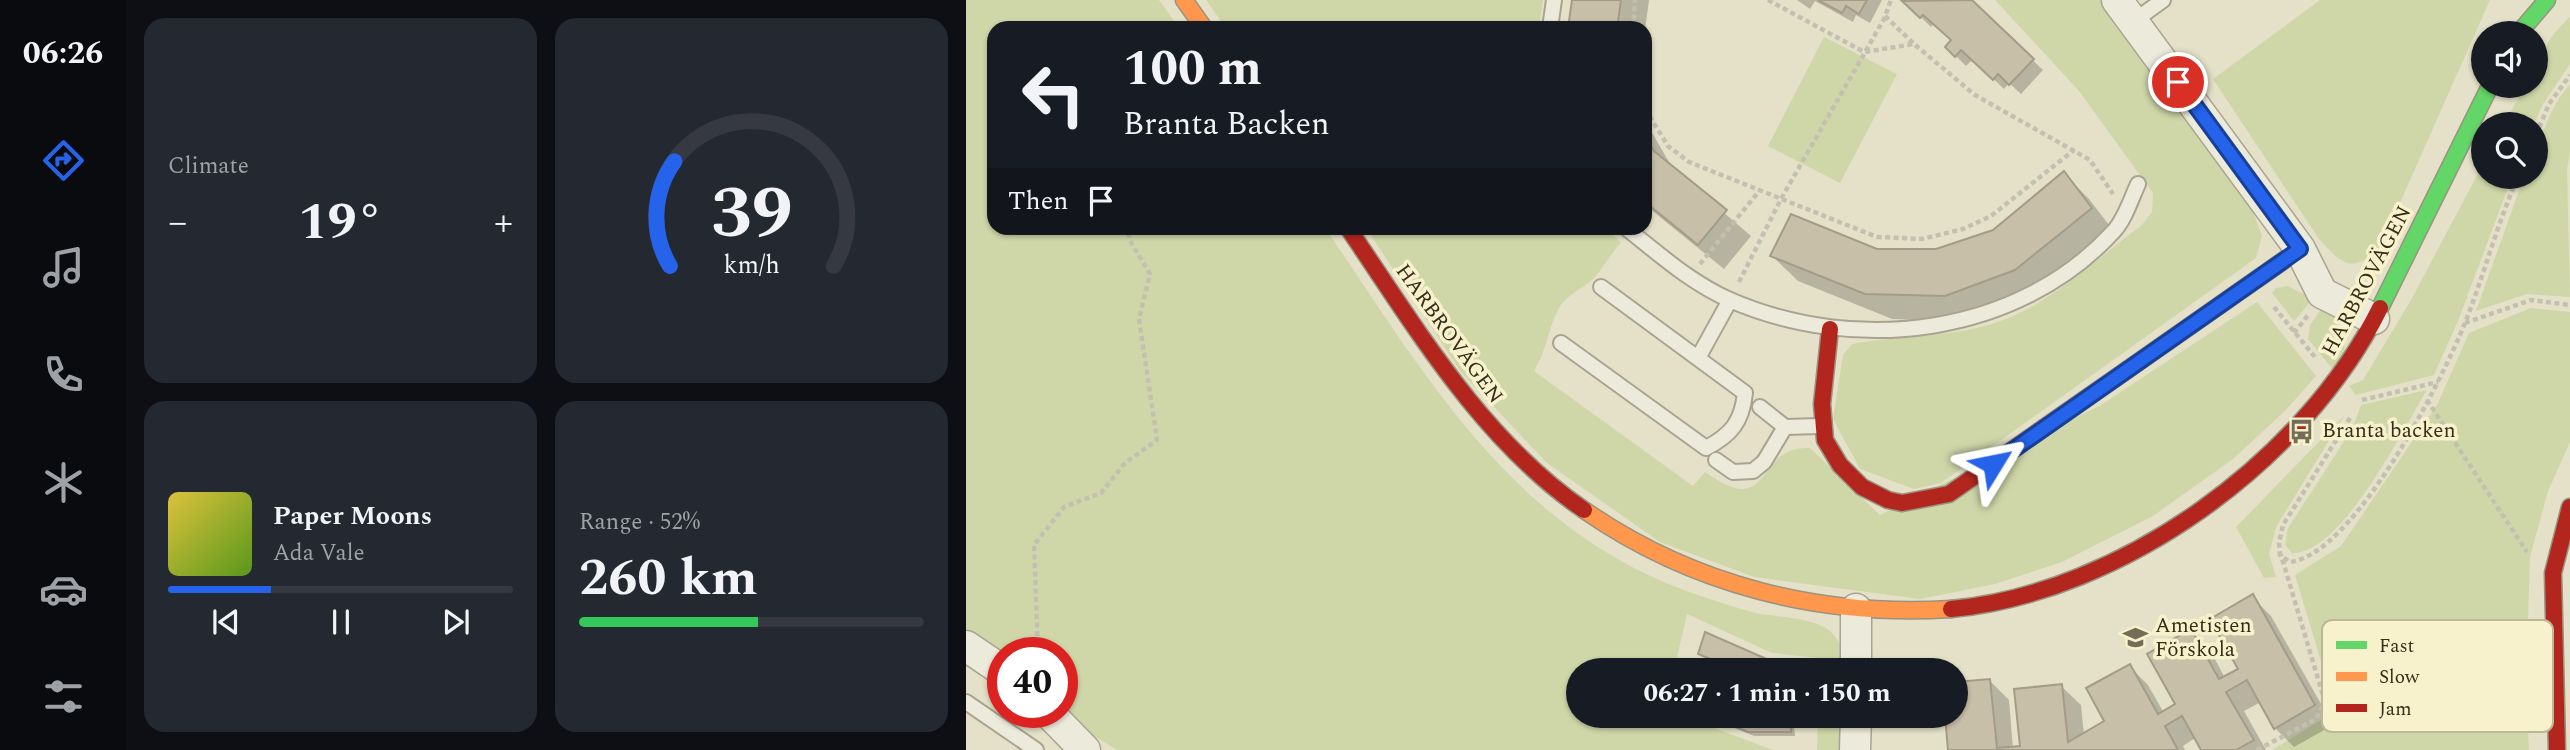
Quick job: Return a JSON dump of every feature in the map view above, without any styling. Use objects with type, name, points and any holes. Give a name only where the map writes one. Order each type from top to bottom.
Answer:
[{"type":"street","points":[[1184,0],[1199,21]]},
{"type":"street","points":[[2529,21],[2547,0]]},
{"type":"street","points":[[2125,11],[2300,249],[2322,293],[2374,319]]},
{"type":"street","name":"HARBROVÄGEN","points":[[1353,235],[1451,379],[1490,426],[1540,475],[1585,511],[1655,555],[1700,576],[1758,595],[1856,608],[1936,611],[1971,607],[2048,586],[2139,548],[2186,520],[2252,471],[2336,383],[2374,319],[2484,98]]},
{"type":"street","points":[[1830,329],[1822,426],[1845,470],[1874,495],[1903,503],[1949,494],[2300,249]]},
{"type":"street","points":[[2557,750],[2553,579],[2570,507]]},
{"type":"street","points":[[1856,608],[1856,658]]},
{"type":"street","points":[[966,646],[987,660]]},
{"type":"street","points":[[1064,728],[1085,750]]},
{"type":"street","points":[[1856,728],[1856,750]]},
{"type":"lane","points":[[1551,21],[1554,0]]},
{"type":"lane","points":[[2125,11],[2163,0]]},
{"type":"lane","points":[[1635,235],[1689,278],[1730,300],[1830,329],[1933,327],[1989,314],[2032,295],[2083,259],[2116,230],[2138,184]]},
{"type":"lane","points":[[1561,343],[1706,448],[1726,438],[1737,425],[1743,410],[1745,393],[1601,288]]},
{"type":"lane","points":[[1698,358],[1730,300]]},
{"type":"lane","points":[[1760,407],[1786,427],[1822,426]]},
{"type":"lane","points":[[1716,460],[1733,472],[1754,471],[1764,462],[1786,427]]},
{"type":"lane","points":[[966,702],[1036,750]]},
{"type":"path","points":[[1634,21],[1635,0]]},
{"type":"path","points":[[1768,0],[1864,52],[1914,44]]},
{"type":"path","points":[[1730,300],[1781,199],[1885,16],[1891,0]]},
{"type":"path","points":[[1885,16],[1975,95],[2090,160],[2112,193],[2129,204]]},
{"type":"path","points":[[2546,112],[2570,75]]},
{"type":"path","points":[[1652,120],[1668,146],[1689,162],[1877,237],[1922,239],[1963,229],[1991,216],[2074,150]]},
{"type":"path","points":[[2280,555],[2290,562],[2303,560],[2334,539],[2361,510],[2439,381],[2465,323],[2514,189]]},
{"type":"path","points":[[1689,278],[1760,190]]},
{"type":"path","points":[[1037,637],[1034,545],[1064,507],[1101,493],[1125,463],[1157,440],[1139,318],[1150,274],[1129,235]]},
{"type":"path","points":[[2253,282],[2353,402]]},
{"type":"path","points":[[2465,323],[2531,300],[2570,305]]},
{"type":"path","points":[[2353,402],[2439,381]]},
{"type":"path","points":[[2427,400],[2526,551],[2553,579]]},
{"type":"path","points":[[2322,692],[2278,543],[2284,524],[2347,426],[2353,402]]},
{"type":"path","points":[[2258,750],[2316,719],[2322,708]]},
{"type":"green space","points":[[966,0],[1159,0],[1174,21],[987,21],[987,235],[1330,235],[1453,411],[1528,493],[1571,528],[1649,576],[1735,607],[1821,625],[1835,636],[1842,647],[1842,658],[1772,653],[1687,614],[1677,658],[1566,658],[1566,728],[1714,728],[1773,750],[1117,750],[1078,726],[1078,637],[987,637],[987,673],[966,663]]},
{"type":"green space","points":[[1206,0],[1543,0],[1540,21],[1221,21]]},
{"type":"green space","points":[[1995,0],[2103,0],[2251,207],[2262,236],[2256,258],[1941,483],[1914,489],[1860,469],[1833,419],[1843,355],[1852,344],[1978,328],[2015,315],[2072,280],[2142,225],[2152,212],[2153,193],[2079,91]]},
{"type":"green space","points":[[2320,0],[2490,0],[2481,21],[2471,21],[2471,43],[2380,248],[2362,261],[2348,263],[2341,260],[2319,239],[2213,79]]},
{"type":"green space","points":[[2570,17],[2570,64],[2548,97],[2548,44]]},
{"type":"green space","points":[[1824,37],[1897,74],[1840,183],[1768,146]]},
{"type":"green space","points":[[2570,84],[2570,152],[2567,169],[2570,297],[2527,294],[2476,311],[2520,189],[2548,189],[2548,121]]},
{"type":"green space","points":[[2518,98],[2547,98],[2539,112],[2511,112]]},
{"type":"green space","points":[[2471,187],[2471,189],[2508,189],[2458,321],[2434,375],[2356,395],[2349,386],[2363,380],[2411,300]]},
{"type":"green space","points":[[1371,235],[1614,235],[1621,243],[1594,278],[1561,305],[1534,371],[1693,486],[1705,472],[1727,485],[1743,489],[1754,486],[1779,458],[1792,450],[1810,448],[1880,515],[2101,405],[2257,302],[2316,376],[2286,410],[2233,459],[2153,516],[2062,562],[1995,584],[1920,599],[1754,577],[1660,542],[1547,463],[1461,372]]},
{"type":"green space","points":[[2288,286],[2313,299],[2294,321],[2272,293],[2276,288]]},
{"type":"green space","points":[[2324,305],[2337,322],[2345,347],[2334,371],[2308,339],[2310,325]]},
{"type":"green space","points":[[2531,308],[2570,312],[2570,442],[2548,491],[2530,557],[2528,620],[2322,620],[2322,665],[2295,575],[2341,546],[2437,405],[2469,333]]},
{"type":"green space","points":[[2427,390],[2387,459],[2350,513],[2330,534],[2311,548],[2292,553],[2285,545],[2288,528],[2352,429],[2361,405]]},
{"type":"green space","points":[[2344,416],[2276,527],[2269,554],[2276,577],[2264,578],[2236,527]]},
{"type":"green space","points":[[2322,720],[2322,732],[2528,732],[2529,750],[2272,750]]},
{"type":"green space","points":[[1818,728],[1840,728],[1839,750],[1817,750]]},
{"type":"building","points":[[1572,0],[1621,0],[1618,21],[1569,21]]},
{"type":"building","points":[[1818,0],[1867,0],[1859,14],[1846,6],[1842,13]]},
{"type":"building","points":[[1972,0],[2034,59],[2009,85],[1998,74],[1993,80],[1961,50],[1955,57],[1945,47],[1951,40],[1923,15],[1920,18],[1902,1]]},
{"type":"building","points":[[1652,147],[1727,210],[1698,245],[1652,208]]},
{"type":"building","points":[[2064,171],[2092,208],[2015,270],[1945,296],[1865,294],[1770,256],[1791,214],[1877,249],[1936,249],[1993,230]]},
{"type":"building","points":[[2253,594],[2315,705],[2274,729],[2247,680],[2226,692],[2254,740],[2236,750],[2201,750],[2182,716],[2165,726],[2178,750],[1948,750],[1946,728],[1968,728],[1968,681],[1990,679],[1997,748],[2020,746],[2014,689],[2062,684],[2068,742],[2104,721],[2086,688],[2130,664],[2158,714],[2175,704],[2147,654],[2191,629],[2219,679],[2238,669],[2210,619]]},
{"type":"building","points":[[1705,632],[1764,658],[1708,658],[1698,654]]},
{"type":"building","points":[[1738,728],[1791,728],[1791,732],[1748,732]]},
{"type":"traffic: fast","points":[[2529,21],[2547,0]]},
{"type":"traffic: fast","points":[[2380,308],[2484,98]]},
{"type":"traffic: slow","points":[[1184,0],[1199,21]]},
{"type":"traffic: slow","points":[[2127,370],[2300,249]]},
{"type":"traffic: slow","points":[[1584,510],[1625,536],[1668,558],[1758,591],[1853,607],[1951,609]]},
{"type":"traffic: jam","points":[[1353,235],[1426,343],[1482,416],[1547,482],[1584,510]]},
{"type":"traffic: jam","points":[[1951,609],[2015,598],[2080,577],[2142,547],[2202,509],[2256,466],[2305,417],[2347,364],[2380,308]]},
{"type":"traffic: jam","points":[[1830,329],[1822,404],[1825,440],[1840,465],[1862,487],[1888,500],[1902,503],[1949,494],[2127,370]]},
{"type":"traffic: jam","points":[[2557,750],[2553,573],[2570,507]]},
{"type":"place","name":"Branta backen","points":[[2302,431]]},
{"type":"place","name":"Ametisten Förskola","points":[[2135,638]]},
{"type":"route","points":[[1993,464],[2300,249],[2178,82]]}]
